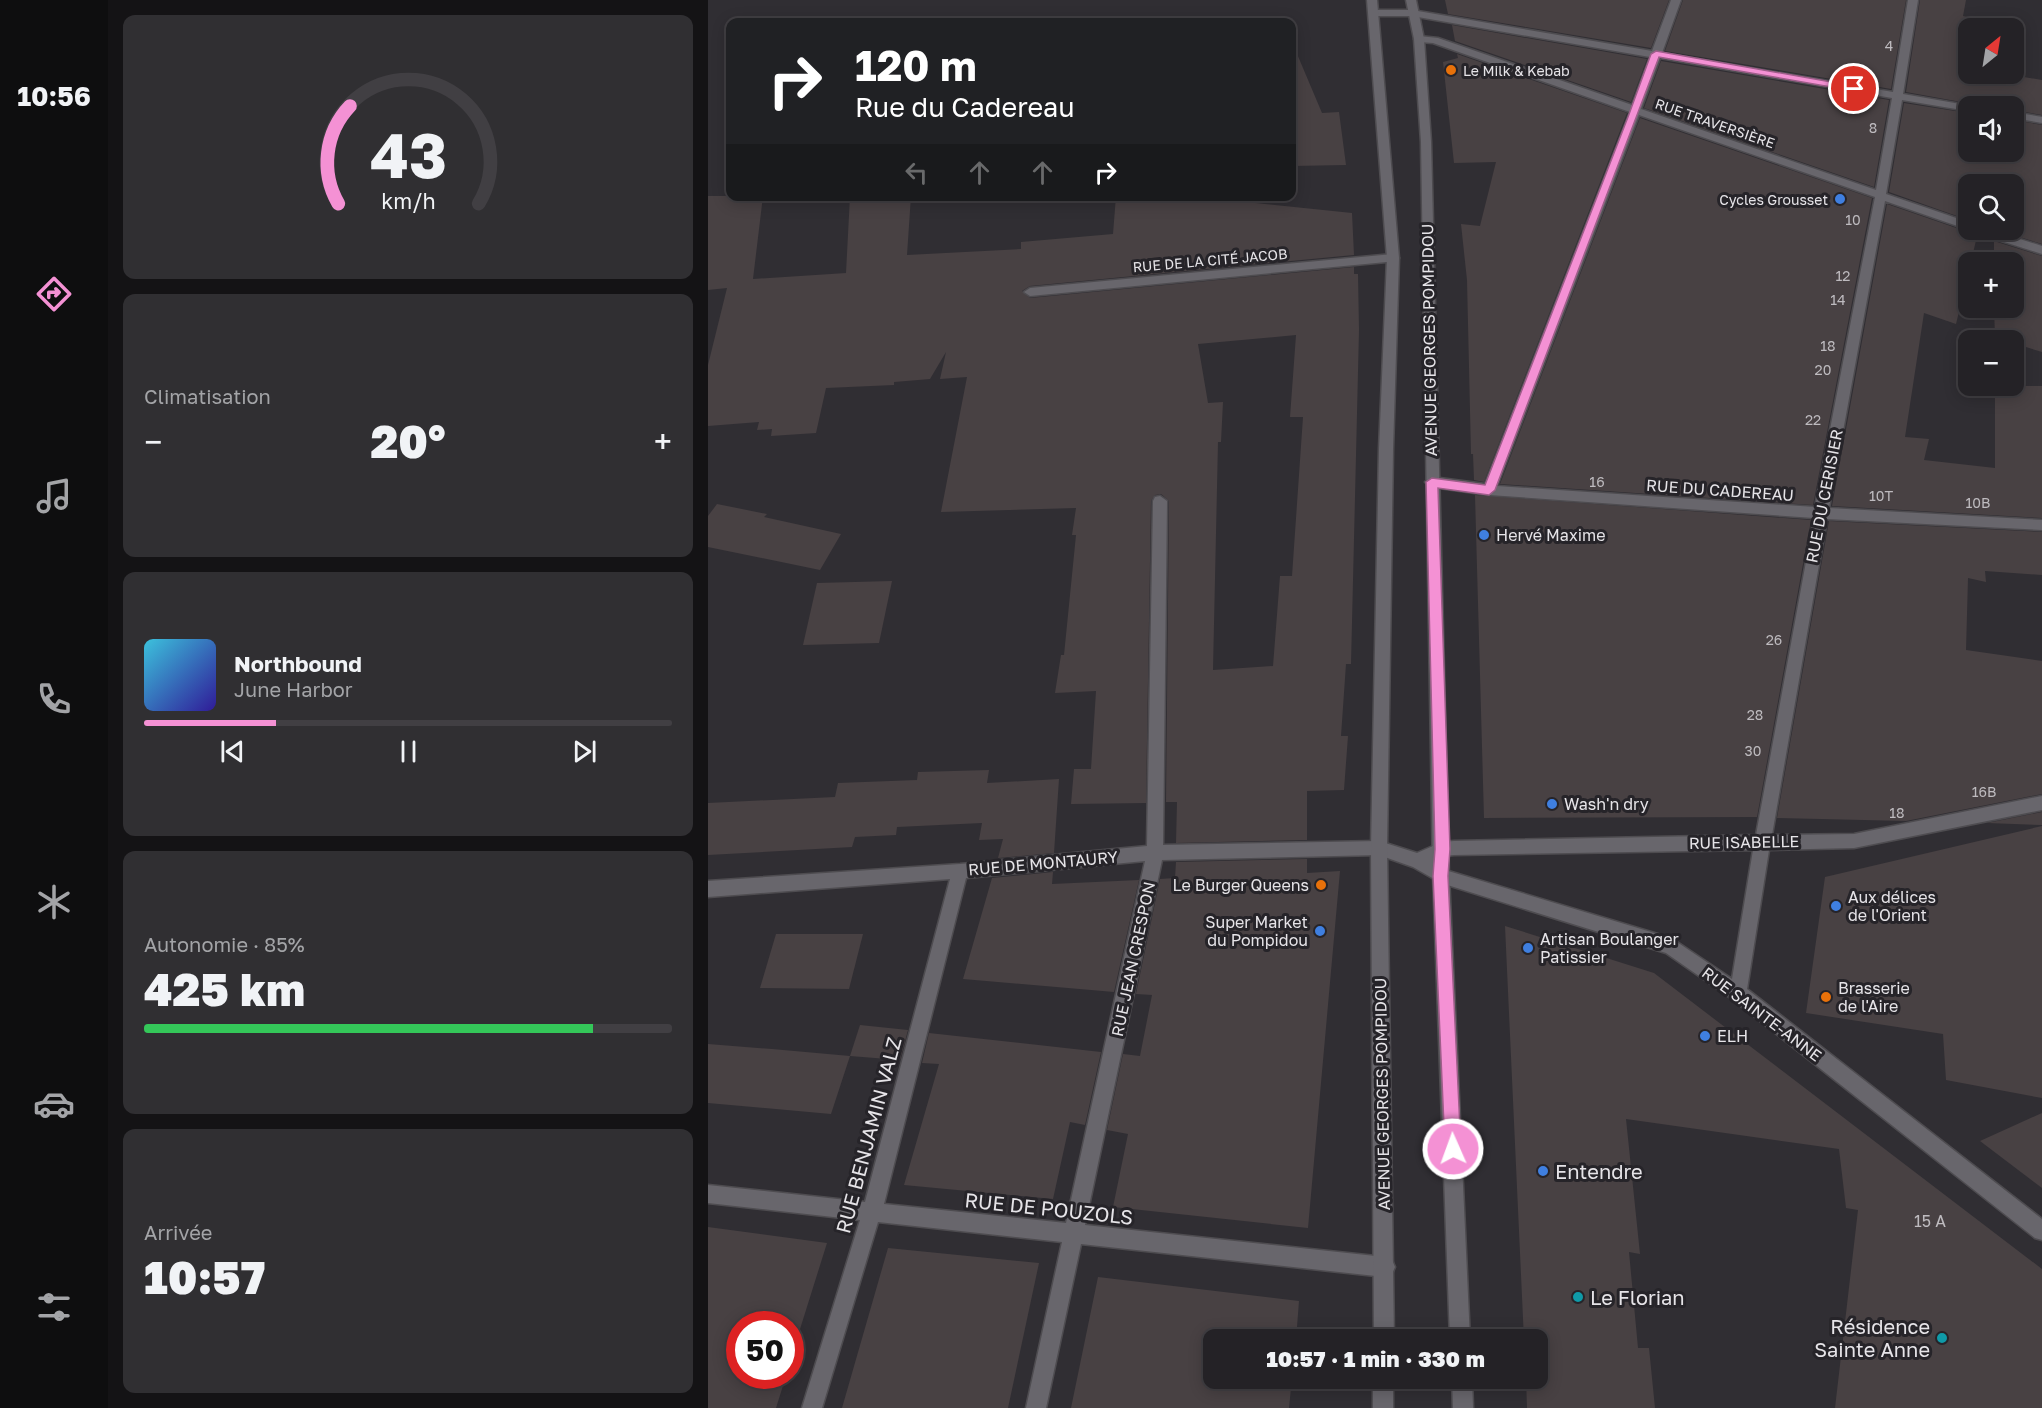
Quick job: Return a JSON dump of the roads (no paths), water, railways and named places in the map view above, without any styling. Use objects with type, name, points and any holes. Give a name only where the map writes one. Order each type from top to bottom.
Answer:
[{"type":"street","name":"AVENUE GEORGES POMPIDOU","points":[[1411,0],[1419,39],[1426,142],[1441,876],[1460,1329]]},
{"type":"street","points":[[1489,490],[1676,0]]},
{"type":"street","name":"RUE DU CERISIER","points":[[1738,993],[1761,841],[1882,197],[1913,0]]},
{"type":"street","name":"AVENUE GEORGES POMPIDOU","points":[[1384,1329],[1379,848],[1386,461],[1393,258],[1373,6],[1413,13]]},
{"type":"street","points":[[1413,13],[1958,106]]},
{"type":"street","name":"RUE TRAVERSIÈRE","points":[[1419,39],[1434,40],[1958,222]]},
{"type":"street","points":[[2024,117],[2042,120]]},
{"type":"street","points":[[2011,240],[2042,250]]},
{"type":"street","name":"RUE DE LA CITÉ JACOB","points":[[1030,292],[1393,258]]},
{"type":"street","name":"RUE DU CADEREAU","points":[[1432,482],[1489,490],[1821,513],[2042,525]]},
{"type":"street","name":"RUE JEAN CRESPON","points":[[1036,1408],[1076,1233],[1155,853],[1160,501]]},
{"type":"street","name":"RUE ISABELLE","points":[[1442,849],[1761,841],[1854,841],[2042,803]]},
{"type":"street","points":[[1379,848],[1418,861],[1441,876]]},
{"type":"street","name":"RUE DE MONTAURY","points":[[708,889],[960,871],[1155,853],[1379,848]]},
{"type":"street","points":[[1418,861],[1442,849]]},
{"type":"street","name":"RUE BENJAMIN VALZ","points":[[812,1408],[872,1212],[960,871]]},
{"type":"street","name":"RUE SAINTE-ANNE","points":[[1441,876],[1671,946],[1738,993],[2042,1231]]},
{"type":"street","name":"RUE DE POUZOLS","points":[[708,1194],[1385,1267]]},
{"type":"street","points":[[1383,1389],[1383,1408]]},
{"type":"street","points":[[1462,1389],[1463,1408]]},
{"type":"place","name":"Le Milk & Kebab","points":[[1451,70]]},
{"type":"place","name":"Cycles Grousset","points":[[1840,199]]},
{"type":"place","name":"Hervé Maxime","points":[[1484,535]]},
{"type":"place","name":"Wash'n dry","points":[[1552,804]]},
{"type":"place","name":"Le Burger Queens","points":[[1321,885]]},
{"type":"place","name":"Aux délices de l'Orient","points":[[1836,906]]},
{"type":"place","name":"Super Market du Pompidou","points":[[1320,931]]},
{"type":"place","name":"Artisan Boulanger Patissier","points":[[1528,948]]},
{"type":"place","name":"Brasserie de l'Aire","points":[[1826,997]]},
{"type":"place","name":"ELH","points":[[1705,1036]]},
{"type":"place","name":"Entendre","points":[[1543,1171]]},
{"type":"place","name":"Le Florian","points":[[1578,1297]]},
{"type":"place","name":"Résidence Sainte Anne","points":[[1942,1338]]}]
